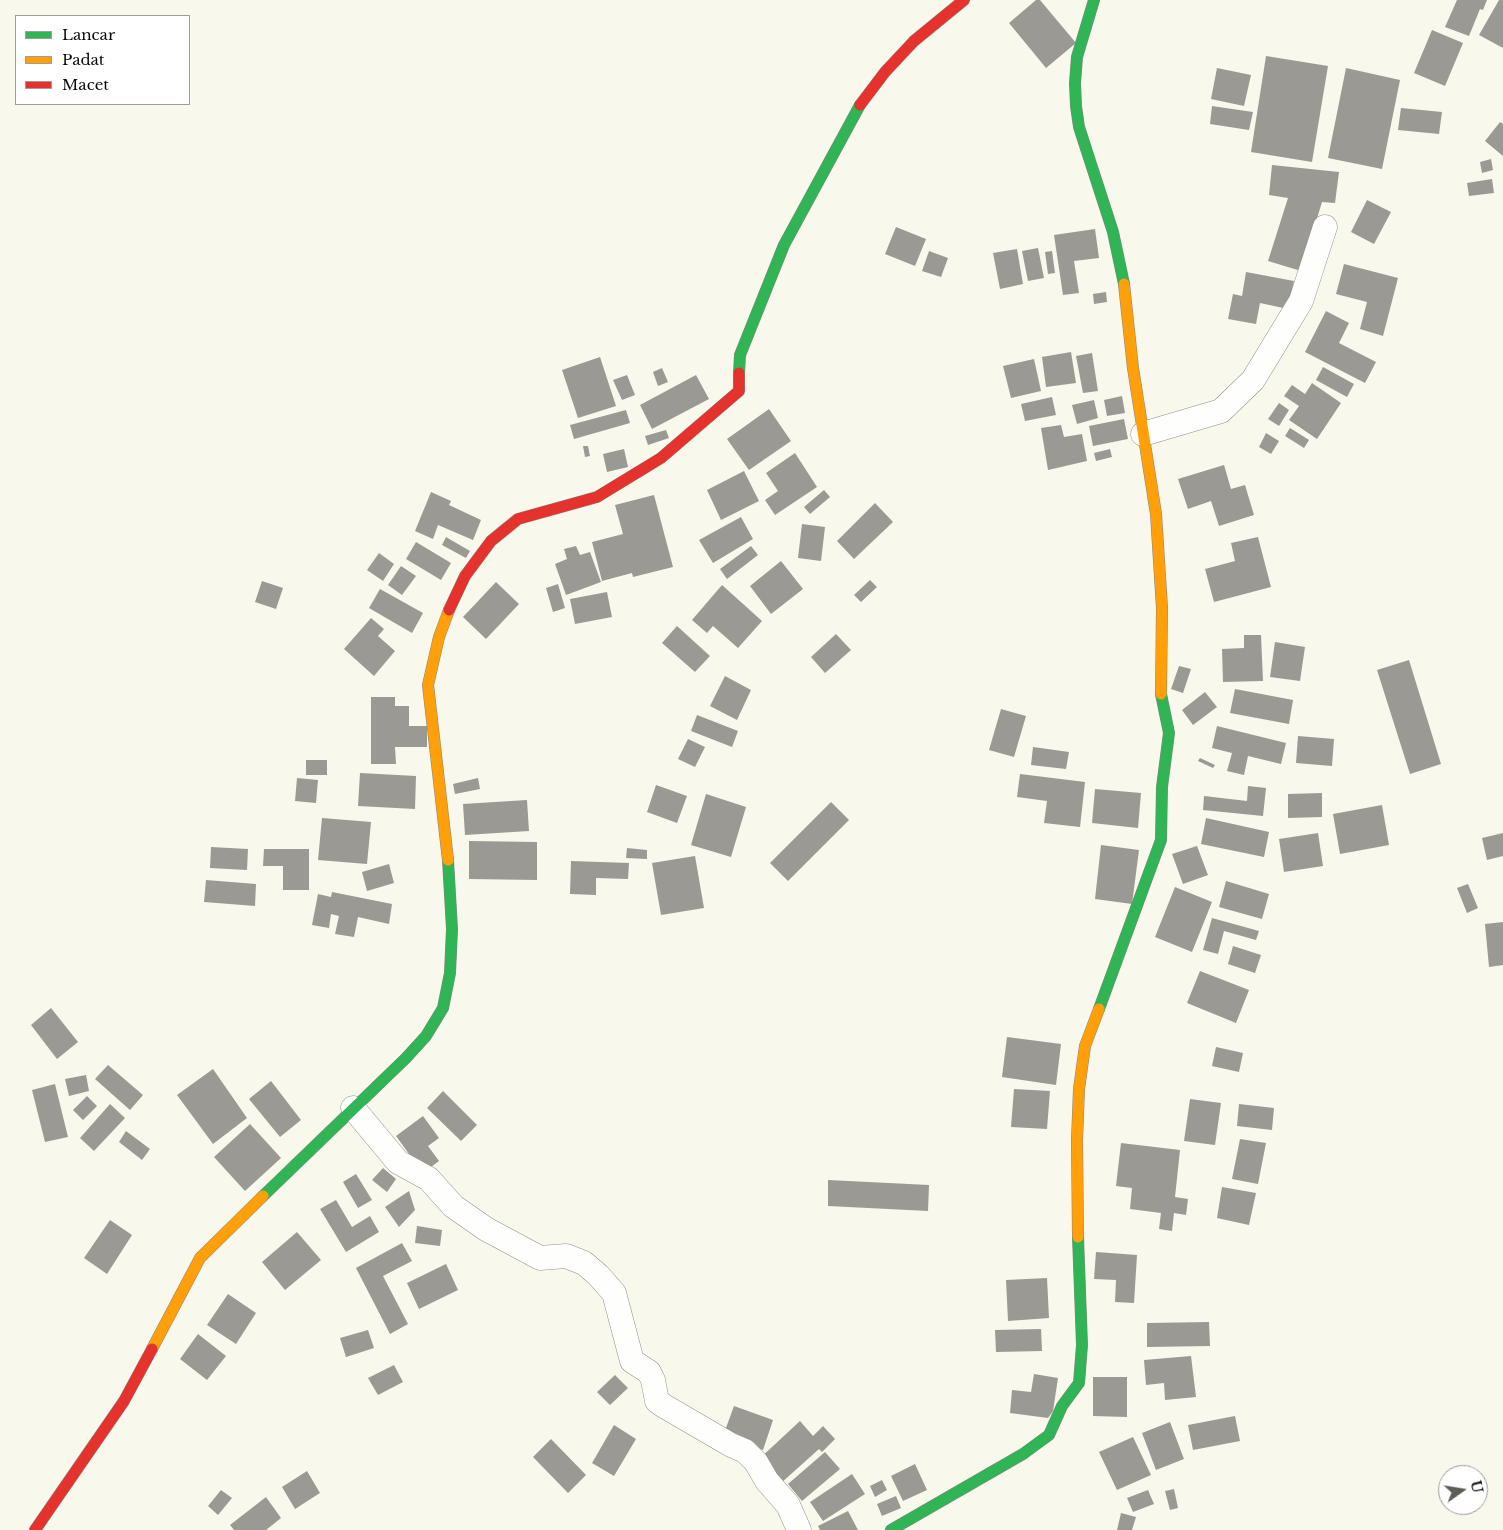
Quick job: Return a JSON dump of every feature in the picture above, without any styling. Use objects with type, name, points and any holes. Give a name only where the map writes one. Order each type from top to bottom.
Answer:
[{"type":"street","points":[[35,1530],[124,1401],[200,1258],[406,1058],[426,1036],[443,1008],[450,973],[452,929],[448,859],[428,685],[439,637],[451,605],[465,576],[491,542],[518,519],[597,497],[661,458],[739,391],[740,355],[784,245],[865,97],[914,41],[964,0]]},
{"type":"street","points":[[891,1530],[1024,1454],[1049,1435],[1062,1406],[1079,1383],[1082,1345],[1077,1140],[1079,1089],[1085,1046],[1161,840],[1162,787],[1169,733],[1161,693],[1162,608],[1156,514],[1133,368],[1123,279],[1113,232],[1079,128],[1076,106],[1077,57],[1090,4]]},
{"type":"street","points":[[1143,434],[1221,410],[1253,380],[1301,301],[1324,227]]},
{"type":"street","points":[[353,1108],[398,1162],[428,1179],[453,1206],[486,1229],[540,1258],[566,1256],[584,1263],[598,1275],[614,1293],[632,1361],[649,1372],[653,1380],[657,1401],[731,1445],[745,1451],[756,1462],[767,1481],[788,1505],[799,1530]]},
{"type":"building","points":[[1036,0],[1040,0],[1076,43],[1046,68],[1009,23]]},
{"type":"building","points":[[1457,0],[1487,0],[1483,10],[1480,9],[1469,36],[1445,27]]},
{"type":"building","points":[[1499,0],[1503,0],[1503,48],[1479,35]]},
{"type":"building","points":[[1432,30],[1463,43],[1445,86],[1414,73]]},
{"type":"building","points":[[1266,56],[1328,66],[1312,162],[1251,152]]},
{"type":"building","points":[[1217,68],[1251,75],[1244,106],[1211,99]]},
{"type":"building","points":[[1346,68],[1400,80],[1382,169],[1328,158]]},
{"type":"building","points":[[1212,106],[1253,112],[1249,130],[1210,124]]},
{"type":"building","points":[[1401,108],[1442,112],[1439,134],[1398,130]]},
{"type":"building","points":[[1500,122],[1503,124],[1503,156],[1485,141]]},
{"type":"building","points":[[1491,159],[1493,170],[1482,173],[1480,162]]},
{"type":"building","points":[[1272,165],[1339,172],[1335,203],[1322,202],[1301,271],[1268,261],[1288,198],[1269,195]]},
{"type":"building","points":[[1492,179],[1494,193],[1469,196],[1467,183]]},
{"type":"building","points":[[1367,200],[1391,212],[1374,244],[1351,232]]},
{"type":"building","points":[[896,227],[926,239],[915,266],[885,254]]},
{"type":"building","points":[[1095,229],[1099,258],[1074,261],[1079,293],[1063,295],[1054,235]]},
{"type":"building","points":[[1038,248],[1044,278],[1028,281],[1022,251]]},
{"type":"building","points":[[1017,249],[1023,284],[1000,289],[993,253]]},
{"type":"building","points":[[929,251],[948,258],[941,277],[922,271]]},
{"type":"building","points":[[1052,251],[1055,273],[1048,274],[1045,252]]},
{"type":"building","points":[[1344,264],[1398,278],[1383,336],[1360,329],[1367,302],[1336,294]]},
{"type":"building","points":[[1246,272],[1294,281],[1288,309],[1260,303],[1256,324],[1228,319],[1233,294],[1242,296]]},
{"type":"building","points":[[1106,292],[1107,302],[1094,304],[1093,294]]},
{"type":"building","points":[[1326,311],[1349,323],[1339,343],[1376,362],[1365,383],[1305,352]]},
{"type":"building","points":[[1071,352],[1076,383],[1046,387],[1042,357]]},
{"type":"building","points":[[1092,353],[1098,391],[1083,393],[1076,356]]},
{"type":"building","points":[[600,357],[616,406],[578,418],[562,370]]},
{"type":"building","points":[[1034,359],[1041,391],[1011,398],[1003,366]]},
{"type":"building","points":[[1323,367],[1354,384],[1347,397],[1316,380]]},
{"type":"building","points":[[662,368],[668,382],[658,386],[653,372]]},
{"type":"building","points":[[627,375],[635,395],[622,400],[613,380]]},
{"type":"building","points":[[696,375],[709,399],[652,429],[640,405]]},
{"type":"building","points":[[1312,383],[1341,403],[1317,439],[1289,420],[1299,406],[1284,396],[1292,385],[1305,394]]},
{"type":"building","points":[[1122,396],[1125,413],[1107,416],[1104,400]]},
{"type":"building","points":[[1052,397],[1056,415],[1025,421],[1021,404]]},
{"type":"building","points":[[1094,400],[1098,418],[1077,424],[1072,405]]},
{"type":"building","points":[[1279,403],[1289,410],[1279,426],[1268,419]]},
{"type":"building","points":[[769,409],[791,441],[749,470],[727,439]]},
{"type":"building","points":[[626,410],[630,423],[574,439],[570,425]]},
{"type":"building","points":[[1124,419],[1128,439],[1093,446],[1089,426]]},
{"type":"building","points":[[1061,425],[1064,437],[1082,434],[1087,461],[1048,470],[1041,428]]},
{"type":"building","points":[[1290,428],[1309,440],[1304,448],[1285,436]]},
{"type":"building","points":[[666,430],[669,438],[648,445],[645,436]]},
{"type":"building","points":[[1266,433],[1279,441],[1271,454],[1259,447]]},
{"type":"building","points":[[583,446],[588,446],[590,456],[585,457]]},
{"type":"building","points":[[624,449],[628,467],[607,472],[603,454]]},
{"type":"building","points":[[1110,449],[1112,457],[1096,461],[1094,453]]},
{"type":"building","points":[[795,453],[817,487],[775,515],[765,500],[778,491],[766,473]]},
{"type":"building","points":[[1224,465],[1231,489],[1245,485],[1254,515],[1219,526],[1211,501],[1188,509],[1178,479]]},
{"type":"building","points":[[744,471],[759,501],[721,520],[707,490]]},
{"type":"building","points":[[824,490],[830,497],[810,514],[804,507]]},
{"type":"building","points":[[431,492],[451,501],[449,505],[481,520],[473,540],[438,525],[433,539],[415,531]]},
{"type":"building","points":[[654,495],[673,567],[633,577],[632,573],[602,581],[592,542],[623,534],[615,505]]},
{"type":"building","points":[[875,503],[893,522],[854,559],[837,541]]},
{"type":"building","points":[[741,517],[753,539],[713,563],[699,540]]},
{"type":"building","points":[[802,524],[825,527],[821,561],[798,558]]},
{"type":"building","points":[[446,537],[470,551],[466,558],[442,545]]},
{"type":"building","points":[[1258,537],[1271,587],[1214,602],[1205,569],[1235,561],[1231,543]]},
{"type":"building","points":[[416,542],[451,563],[441,580],[406,559]]},
{"type":"building","points":[[576,546],[580,555],[590,552],[601,582],[566,595],[555,564],[567,559],[564,549]]},
{"type":"building","points":[[751,546],[758,555],[727,579],[720,569]]},
{"type":"building","points":[[379,553],[394,564],[383,581],[367,570]]},
{"type":"building","points":[[781,561],[803,589],[771,614],[750,586]]},
{"type":"building","points":[[401,566],[416,576],[402,595],[388,585]]},
{"type":"building","points":[[870,580],[877,587],[861,602],[854,595]]},
{"type":"building","points":[[262,581],[283,588],[276,609],[255,602]]},
{"type":"building","points":[[496,582],[519,604],[486,639],[463,617]]},
{"type":"building","points":[[558,584],[565,608],[553,612],[546,588]]},
{"type":"building","points":[[722,585],[762,621],[738,648],[713,626],[707,633],[692,620]]},
{"type":"building","points":[[380,589],[423,613],[412,633],[369,608]]},
{"type":"building","points":[[607,592],[612,617],[575,624],[570,599]]},
{"type":"building","points":[[371,618],[384,629],[378,636],[395,651],[374,676],[344,649]]},
{"type":"building","points":[[677,626],[710,656],[695,672],[662,643]]},
{"type":"building","points":[[836,634],[851,650],[825,673],[811,657]]},
{"type":"building","points":[[1244,635],[1261,635],[1263,681],[1223,682],[1222,649],[1244,648]]},
{"type":"building","points":[[1275,642],[1305,647],[1300,681],[1270,677]]},
{"type":"building","points":[[1409,660],[1441,764],[1410,774],[1377,670]]},
{"type":"building","points":[[1179,666],[1191,669],[1183,693],[1171,689]]},
{"type":"building","points":[[725,676],[751,690],[737,720],[710,706]]},
{"type":"building","points":[[1235,689],[1293,700],[1289,724],[1230,713]]},
{"type":"building","points":[[1205,692],[1217,707],[1193,725],[1182,710]]},
{"type":"building","points":[[371,697],[395,697],[395,706],[409,706],[409,726],[427,726],[427,747],[395,747],[396,764],[371,764]]},
{"type":"building","points":[[1001,709],[1026,716],[1014,757],[989,750]]},
{"type":"building","points":[[697,715],[738,731],[732,747],[691,731]]},
{"type":"building","points":[[1217,726],[1286,743],[1281,764],[1248,756],[1244,775],[1227,771],[1232,753],[1212,748]]},
{"type":"building","points":[[1298,736],[1334,739],[1332,766],[1296,763]]},
{"type":"building","points":[[688,739],[705,747],[695,767],[678,759]]},
{"type":"building","points":[[1033,747],[1069,752],[1066,769],[1031,765]]},
{"type":"building","points":[[1200,758],[1215,765],[1213,768],[1198,761]]},
{"type":"building","points":[[306,760],[327,760],[327,775],[306,775]]},
{"type":"building","points":[[360,773],[416,776],[415,809],[358,806]]},
{"type":"building","points":[[1020,774],[1085,782],[1080,827],[1044,823],[1047,801],[1017,797]]},
{"type":"building","points":[[297,778],[318,780],[316,803],[295,801]]},
{"type":"building","points":[[478,778],[480,789],[455,794],[453,784]]},
{"type":"building","points":[[656,785],[687,796],[677,823],[647,812]]},
{"type":"building","points":[[1248,786],[1266,788],[1263,816],[1203,810],[1204,796],[1247,801]]},
{"type":"building","points":[[1095,789],[1141,793],[1138,828],[1092,823]]},
{"type":"building","points":[[1322,793],[1322,817],[1288,818],[1288,794]]},
{"type":"building","points":[[706,794],[746,807],[731,857],[691,845]]},
{"type":"building","points":[[527,800],[529,831],[465,835],[463,804]]},
{"type":"building","points":[[831,802],[849,820],[788,881],[770,863]]},
{"type":"building","points":[[1382,805],[1389,845],[1340,854],[1333,814]]},
{"type":"building","points":[[322,818],[371,822],[367,864],[318,860]]},
{"type":"building","points":[[1206,818],[1269,832],[1264,857],[1201,844]]},
{"type":"building","points":[[1318,833],[1323,866],[1284,872],[1279,839]]},
{"type":"building","points":[[1503,833],[1503,856],[1487,860],[1482,838]]},
{"type":"building","points":[[469,841],[537,842],[537,880],[469,879]]},
{"type":"building","points":[[1101,845],[1139,850],[1132,904],[1095,899]]},
{"type":"building","points":[[1197,846],[1208,875],[1183,884],[1172,854]]},
{"type":"building","points":[[211,847],[248,849],[247,870],[210,868]]},
{"type":"building","points":[[627,848],[647,850],[647,859],[626,858]]},
{"type":"building","points":[[264,849],[309,849],[309,890],[283,890],[283,866],[263,866]]},
{"type":"building","points":[[695,856],[704,908],[661,915],[652,863]]},
{"type":"building","points":[[571,861],[629,863],[628,879],[596,878],[596,895],[570,894]]},
{"type":"building","points":[[389,864],[394,883],[367,891],[362,872]]},
{"type":"building","points":[[206,880],[256,884],[255,906],[204,902]]},
{"type":"building","points":[[1226,881],[1269,894],[1262,919],[1219,907]]},
{"type":"building","points":[[1468,884],[1478,908],[1467,913],[1457,888]]},
{"type":"building","points":[[1175,887],[1212,902],[1192,952],[1155,937]]},
{"type":"building","points":[[332,892],[392,904],[389,924],[358,917],[354,937],[335,934],[339,916],[331,914],[329,928],[312,925],[318,894],[331,897]]},
{"type":"building","points":[[1212,918],[1259,931],[1256,940],[1224,931],[1218,954],[1203,950]]},
{"type":"building","points":[[1503,922],[1503,965],[1489,967],[1485,924]]},
{"type":"building","points":[[1233,946],[1261,955],[1255,973],[1228,964]]},
{"type":"building","points":[[1200,971],[1249,990],[1236,1023],[1187,1003]]},
{"type":"building","points":[[51,1008],[78,1042],[57,1059],[31,1025]]},
{"type":"building","points":[[1007,1037],[1061,1044],[1056,1085],[1002,1077]]},
{"type":"building","points":[[1216,1047],[1243,1053],[1239,1072],[1212,1066]]},
{"type":"building","points":[[108,1065],[143,1095],[130,1110],[95,1079]]},
{"type":"building","points":[[213,1069],[247,1118],[213,1144],[177,1095]]},
{"type":"building","points":[[86,1075],[89,1091],[69,1096],[65,1079]]},
{"type":"building","points":[[271,1081],[301,1120],[280,1137],[249,1099]]},
{"type":"building","points":[[55,1084],[68,1137],[45,1142],[32,1090]]},
{"type":"building","points":[[1014,1089],[1050,1091],[1047,1129],[1011,1127]]},
{"type":"building","points":[[443,1091],[477,1125],[461,1141],[427,1108]]},
{"type":"building","points":[[87,1096],[97,1106],[83,1120],[73,1110]]},
{"type":"building","points":[[1190,1099],[1221,1103],[1215,1145],[1184,1141]]},
{"type":"building","points":[[110,1104],[125,1118],[94,1151],[80,1138]]},
{"type":"building","points":[[1239,1104],[1274,1108],[1272,1130],[1237,1126]]},
{"type":"building","points":[[423,1116],[439,1138],[428,1146],[439,1161],[423,1173],[396,1136]]},
{"type":"building","points":[[250,1124],[281,1158],[245,1191],[214,1157]]},
{"type":"building","points":[[126,1131],[150,1149],[142,1160],[119,1142]]},
{"type":"building","points":[[1240,1139],[1266,1143],[1258,1184],[1232,1179]]},
{"type":"building","points":[[1121,1143],[1180,1150],[1175,1197],[1188,1199],[1186,1215],[1174,1213],[1172,1231],[1159,1229],[1161,1213],[1130,1209],[1132,1188],[1116,1186]]},
{"type":"building","points":[[383,1168],[396,1179],[387,1192],[372,1180]]},
{"type":"building","points":[[356,1174],[372,1200],[358,1208],[343,1182]]},
{"type":"building","points":[[828,1180],[929,1185],[928,1211],[828,1206]]},
{"type":"building","points":[[1222,1187],[1256,1193],[1249,1225],[1217,1218]]},
{"type":"building","points":[[409,1191],[415,1210],[399,1227],[385,1207]]},
{"type":"building","points":[[336,1200],[352,1227],[370,1216],[379,1232],[346,1252],[320,1209]]},
{"type":"building","points":[[110,1220],[132,1235],[107,1274],[84,1258]]},
{"type":"building","points":[[417,1226],[442,1230],[440,1246],[415,1243]]},
{"type":"building","points":[[297,1232],[321,1260],[285,1290],[262,1262]]},
{"type":"building","points":[[402,1243],[412,1261],[383,1276],[408,1324],[390,1334],[356,1268]]},
{"type":"building","points":[[1096,1252],[1137,1255],[1134,1303],[1115,1302],[1116,1280],[1094,1279]]},
{"type":"building","points":[[446,1264],[458,1290],[419,1309],[407,1283]]},
{"type":"building","points":[[1047,1278],[1049,1318],[1008,1321],[1006,1280]]},
{"type":"building","points":[[228,1294],[256,1313],[236,1344],[207,1325]]},
{"type":"building","points":[[1209,1322],[1210,1346],[1147,1347],[1147,1323]]},
{"type":"building","points":[[1041,1329],[1042,1351],[996,1352],[995,1330]]},
{"type":"building","points":[[368,1330],[374,1348],[346,1357],[340,1338]]},
{"type":"building","points":[[198,1334],[226,1356],[207,1380],[180,1359]]},
{"type":"building","points":[[1191,1356],[1196,1397],[1165,1400],[1164,1383],[1146,1385],[1144,1360]]},
{"type":"building","points":[[394,1365],[403,1382],[378,1395],[368,1378]]},
{"type":"building","points":[[1034,1374],[1058,1378],[1053,1411],[1048,1418],[1010,1413],[1012,1390],[1031,1392]]},
{"type":"building","points":[[615,1375],[628,1388],[610,1405],[597,1392]]},
{"type":"building","points":[[1093,1377],[1127,1377],[1127,1417],[1093,1416]]},
{"type":"building","points":[[734,1406],[773,1420],[763,1450],[723,1436]]},
{"type":"building","points":[[1235,1416],[1240,1441],[1193,1450],[1188,1425]]},
{"type":"building","points":[[800,1421],[813,1436],[823,1426],[835,1439],[822,1452],[819,1449],[780,1484],[758,1460]]},
{"type":"building","points":[[1170,1422],[1184,1459],[1156,1470],[1142,1433]]},
{"type":"building","points":[[614,1425],[636,1439],[614,1476],[592,1463]]},
{"type":"building","points":[[1133,1437],[1151,1475],[1117,1490],[1099,1452]]},
{"type":"building","points":[[551,1439],[586,1475],[568,1493],[533,1457]]},
{"type":"building","points":[[825,1452],[840,1469],[802,1501],[788,1484]]},
{"type":"building","points":[[915,1464],[927,1490],[903,1501],[891,1476]]},
{"type":"building","points":[[307,1471],[320,1493],[295,1509],[282,1487]]},
{"type":"building","points":[[852,1474],[865,1494],[823,1521],[810,1502]]},
{"type":"building","points":[[882,1480],[887,1490],[875,1497],[870,1486]]},
{"type":"building","points":[[1174,1489],[1178,1508],[1170,1510],[1165,1491]]},
{"type":"building","points":[[221,1490],[232,1498],[218,1515],[208,1506]]},
{"type":"building","points":[[1148,1490],[1154,1504],[1133,1512],[1127,1498]]},
{"type":"building","points":[[896,1496],[901,1508],[882,1516],[877,1504]]},
{"type":"building","points":[[266,1497],[281,1518],[266,1530],[234,1530],[230,1525]]},
{"type":"building","points":[[848,1511],[858,1530],[820,1530],[818,1526]]},
{"type":"building","points":[[1121,1513],[1136,1517],[1132,1530],[1117,1530]]},
{"type":"traffic: fast","points":[[1094,0],[1077,57],[1076,106],[1079,127],[1113,232],[1124,284]]},
{"type":"traffic: fast","points":[[739,373],[740,355],[784,245],[860,105]]},
{"type":"traffic: fast","points":[[1099,1009],[1161,840],[1162,787],[1169,733],[1161,694]]},
{"type":"traffic: fast","points":[[263,1196],[406,1058],[426,1036],[443,1008],[450,973],[452,929],[448,860]]},
{"type":"traffic: fast","points":[[891,1530],[1023,1454],[1049,1435],[1062,1406],[1079,1383],[1082,1345],[1078,1237]]},
{"type":"traffic: slow","points":[[1124,284],[1133,368],[1156,514],[1162,608],[1161,694]]},
{"type":"traffic: slow","points":[[448,860],[428,685],[439,637],[449,610]]},
{"type":"traffic: slow","points":[[1078,1237],[1077,1140],[1079,1089],[1085,1046],[1099,1009]]},
{"type":"traffic: slow","points":[[152,1349],[200,1258],[263,1196]]},
{"type":"traffic: jam","points":[[860,105],[885,72],[914,41],[964,0]]},
{"type":"traffic: jam","points":[[449,610],[465,576],[491,541],[518,519],[597,497],[661,458],[739,391],[739,373]]},
{"type":"traffic: jam","points":[[35,1530],[124,1401],[152,1349]]}]
